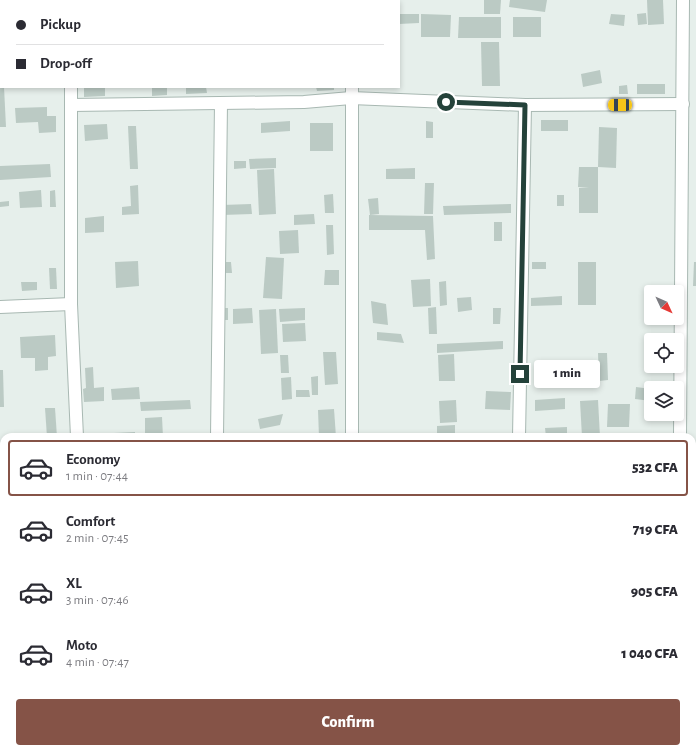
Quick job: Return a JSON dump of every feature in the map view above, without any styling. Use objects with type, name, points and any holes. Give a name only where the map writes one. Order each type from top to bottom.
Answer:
[{"type":"street","points":[[680,433],[683,0]]},
{"type":"street","points":[[71,88],[71,304],[77,433]]},
{"type":"street","points":[[71,105],[304,102],[352,92],[525,105],[683,104]]},
{"type":"street","points":[[352,92],[352,433]]},
{"type":"street","points":[[217,433],[221,103]]},
{"type":"street","points":[[519,433],[525,105]]},
{"type":"street","points":[[0,306],[71,304]]},
{"type":"building","points":[[484,0],[501,0],[500,14],[484,14]]},
{"type":"building","points":[[510,0],[547,0],[545,12],[509,7]]},
{"type":"building","points":[[647,0],[663,0],[664,24],[648,25]]},
{"type":"building","points":[[646,13],[647,24],[638,25],[637,14]]},
{"type":"building","points":[[400,14],[419,14],[419,23],[400,24]]},
{"type":"building","points":[[421,14],[451,15],[450,37],[421,37]]},
{"type":"building","points":[[611,14],[625,15],[624,26],[609,24]]},
{"type":"building","points":[[459,17],[501,17],[501,38],[458,38]]},
{"type":"building","points":[[513,17],[541,17],[541,37],[513,37]]},
{"type":"building","points":[[481,42],[499,42],[500,86],[482,86]]},
{"type":"building","points":[[600,70],[602,83],[583,87],[581,74]]},
{"type":"building","points":[[637,84],[665,84],[665,94],[637,94]]},
{"type":"building","points":[[627,85],[628,94],[619,94],[619,86]]},
{"type":"building","points":[[0,88],[4,88],[6,127],[0,127]]},
{"type":"building","points":[[84,88],[105,88],[105,96],[84,97]]},
{"type":"building","points":[[152,88],[167,88],[167,95],[152,96]]},
{"type":"building","points":[[186,88],[206,88],[207,93],[186,94]]},
{"type":"building","points":[[316,88],[334,88],[334,90],[317,91]]},
{"type":"building","points":[[47,107],[47,116],[56,116],[56,132],[39,133],[38,122],[16,123],[15,108]]},
{"type":"building","points":[[541,120],[568,120],[568,131],[541,131]]},
{"type":"building","points":[[290,121],[290,131],[261,133],[261,123]]},
{"type":"building","points":[[426,121],[433,122],[433,138],[426,138]]},
{"type":"building","points":[[310,123],[333,123],[333,151],[310,151]]},
{"type":"building","points":[[107,124],[108,139],[85,141],[84,125]]},
{"type":"building","points":[[128,126],[136,126],[138,169],[130,169]]},
{"type":"building","points":[[599,127],[617,128],[616,168],[598,167]]},
{"type":"building","points":[[276,158],[276,168],[250,169],[249,159]]},
{"type":"building","points":[[234,161],[246,161],[246,168],[234,169]]},
{"type":"building","points":[[50,164],[51,177],[0,180],[0,166]]},
{"type":"building","points":[[579,167],[598,167],[598,213],[579,213],[579,188],[589,188],[578,187]]},
{"type":"building","points":[[415,168],[415,179],[386,179],[386,169]]},
{"type":"building","points":[[274,169],[276,214],[259,215],[257,170]]},
{"type":"building","points":[[425,183],[434,183],[433,214],[424,214]]},
{"type":"building","points":[[138,185],[139,214],[122,215],[122,207],[131,206],[130,186]]},
{"type":"building","points":[[41,190],[42,207],[20,208],[19,192]]},
{"type":"building","points":[[55,190],[56,207],[50,207],[50,191]]},
{"type":"building","points":[[333,194],[334,213],[325,213],[324,195]]},
{"type":"building","points":[[557,195],[564,195],[564,206],[557,206]]},
{"type":"building","points":[[378,198],[379,214],[370,215],[368,199]]},
{"type":"building","points":[[9,201],[9,206],[0,207],[0,202]]},
{"type":"building","points":[[251,204],[252,214],[222,215],[222,205]]},
{"type":"building","points":[[511,204],[511,213],[444,215],[443,206]]},
{"type":"building","points":[[314,214],[315,224],[294,225],[294,215]]},
{"type":"building","points":[[369,215],[433,216],[435,259],[427,260],[425,230],[369,230]]},
{"type":"building","points":[[104,216],[104,232],[85,233],[85,218]]},
{"type":"building","points":[[494,222],[502,222],[502,241],[494,241]]},
{"type":"building","points":[[326,225],[333,225],[334,254],[327,255]]},
{"type":"building","points":[[298,230],[299,253],[280,254],[279,231]]},
{"type":"building","points":[[266,257],[284,258],[282,299],[263,298]]},
{"type":"building","points":[[138,261],[139,286],[116,288],[115,262]]},
{"type":"building","points":[[223,262],[231,262],[232,273],[223,273]]},
{"type":"building","points":[[532,262],[546,262],[546,269],[532,269]]},
{"type":"building","points":[[578,262],[596,262],[596,305],[578,305]]},
{"type":"building","points":[[694,262],[696,262],[696,286],[693,286]]},
{"type":"building","points":[[49,268],[56,268],[57,289],[50,289]]},
{"type":"building","points":[[325,270],[339,270],[339,285],[324,285]]},
{"type":"building","points":[[430,279],[431,306],[413,307],[411,280]]},
{"type":"building","points":[[446,281],[447,305],[440,306],[439,282]]},
{"type":"building","points":[[21,282],[37,282],[37,290],[22,291]]},
{"type":"building","points":[[562,296],[562,305],[531,306],[531,298]]},
{"type":"building","points":[[471,297],[472,310],[458,312],[457,298]]},
{"type":"building","points":[[371,301],[386,304],[388,325],[373,323]]},
{"type":"building","points":[[436,307],[437,334],[429,334],[428,308]]},
{"type":"building","points":[[222,308],[228,308],[228,320],[223,320]]},
{"type":"building","points":[[252,308],[253,323],[233,324],[233,309]]},
{"type":"building","points":[[305,308],[305,320],[280,322],[279,309]]},
{"type":"building","points":[[493,308],[501,308],[500,324],[493,324]]},
{"type":"building","points":[[276,309],[278,353],[261,354],[259,310]]},
{"type":"building","points":[[305,323],[306,341],[283,342],[282,324]]},
{"type":"building","points":[[377,332],[401,334],[404,343],[377,340]]},
{"type":"building","points":[[55,335],[56,356],[48,357],[48,370],[35,371],[35,358],[21,358],[20,337]]},
{"type":"building","points":[[503,341],[503,349],[437,353],[437,344]]},
{"type":"building","points":[[323,352],[336,352],[338,384],[325,385]]},
{"type":"building","points":[[598,353],[607,353],[608,380],[599,381]]},
{"type":"building","points":[[454,354],[455,381],[439,381],[438,355]]},
{"type":"building","points":[[280,355],[288,355],[289,373],[281,373]]},
{"type":"building","points":[[93,367],[94,388],[104,387],[104,401],[84,402],[83,389],[86,388],[85,368]]},
{"type":"building","points":[[0,370],[3,370],[4,407],[0,407]]},
{"type":"building","points":[[318,376],[318,395],[312,395],[311,377]]},
{"type":"building","points":[[291,377],[292,399],[282,400],[281,378]]},
{"type":"building","points":[[139,387],[140,399],[112,400],[111,389]]},
{"type":"building","points":[[636,387],[644,388],[644,400],[635,399]]},
{"type":"building","points":[[296,390],[309,390],[310,397],[296,397]]},
{"type":"building","points":[[486,391],[511,392],[510,410],[485,409]]},
{"type":"building","points":[[565,398],[565,409],[535,411],[535,400]]},
{"type":"building","points":[[190,400],[191,409],[141,411],[140,402]]},
{"type":"building","points":[[456,400],[457,422],[440,423],[439,401]]},
{"type":"building","points":[[598,400],[600,433],[582,433],[580,401]]},
{"type":"building","points":[[608,404],[630,404],[629,427],[607,427]]},
{"type":"building","points":[[45,408],[55,408],[57,433],[47,433]]},
{"type":"building","points":[[334,409],[336,433],[319,433],[318,410]]},
{"type":"building","points":[[283,414],[280,425],[260,429],[258,419]]},
{"type":"building","points":[[162,417],[163,433],[145,433],[145,418]]},
{"type":"building","points":[[455,425],[455,433],[437,433],[437,426]]},
{"type":"building","points":[[567,427],[567,433],[546,433],[545,428]]},
{"type":"building","points":[[135,432],[135,433],[114,433]]},
{"type":"route","points":[[446,102],[525,105],[520,374]]}]
